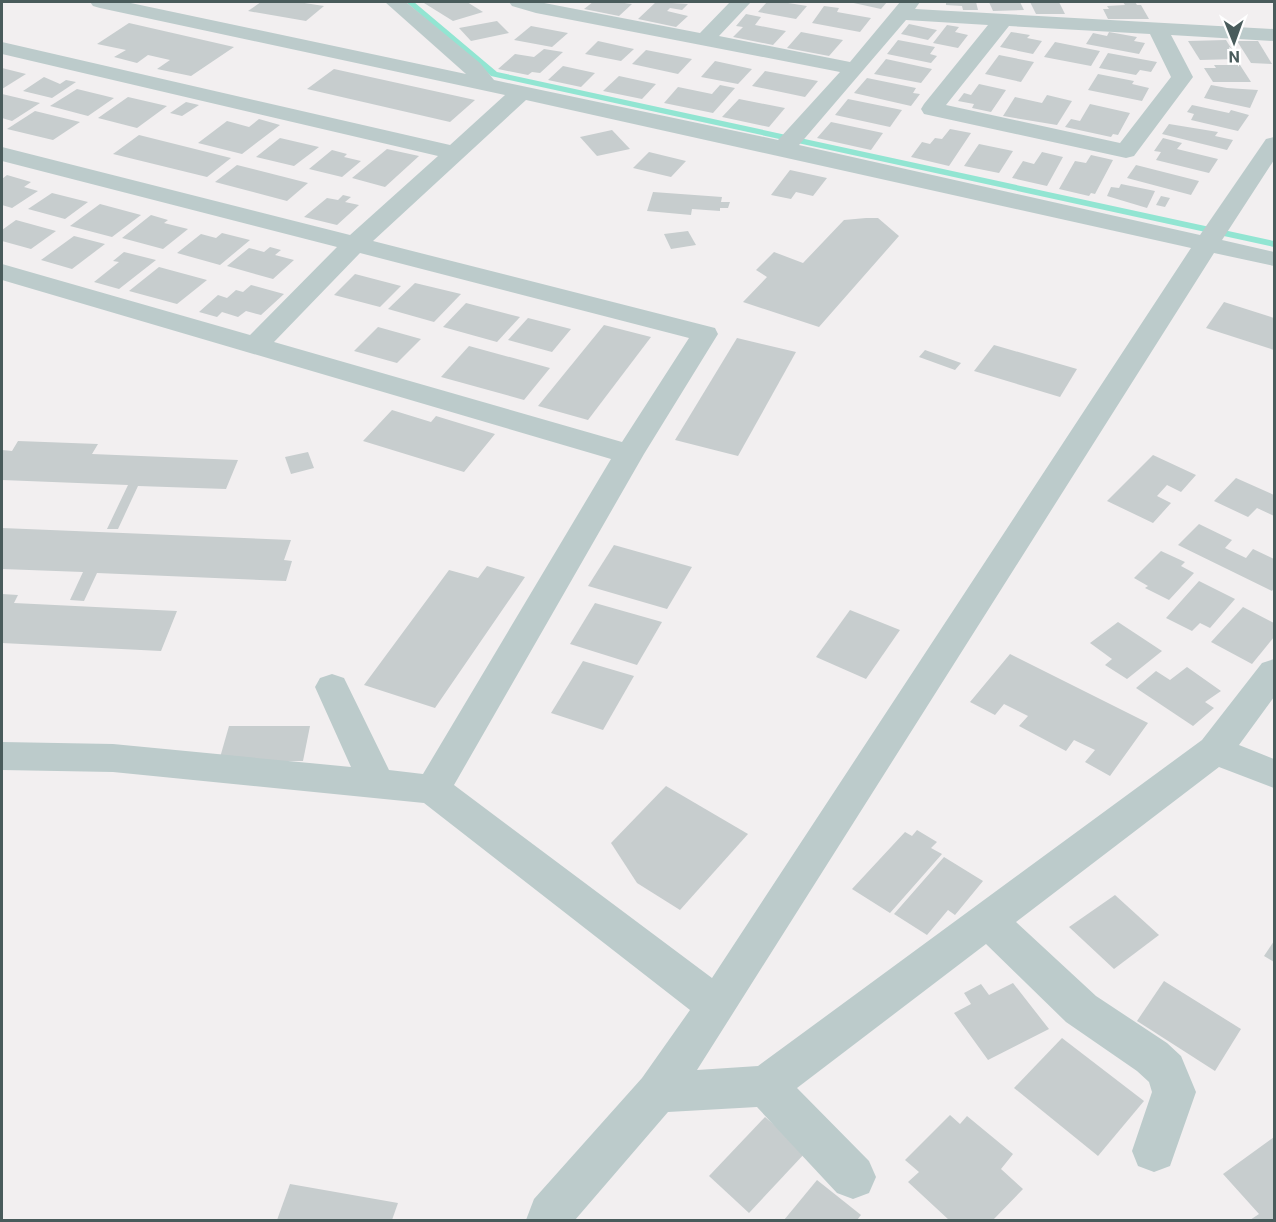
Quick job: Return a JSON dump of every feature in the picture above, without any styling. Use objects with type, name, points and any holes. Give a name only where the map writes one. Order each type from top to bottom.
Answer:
[{"type":"street","points":[[100,2],[785,147],[1214,233],[1275,259]]},
{"type":"street","points":[[395,2],[472,68],[487,85]]},
{"type":"street","points":[[519,2],[855,69]]},
{"type":"street","points":[[704,40],[741,2]]},
{"type":"street","points":[[1077,2],[1089,24]]},
{"type":"street","points":[[785,147],[906,8],[1002,21],[1275,35]]},
{"type":"street","points":[[1002,21],[932,109],[1126,151],[1182,77],[1158,30]]},
{"type":"street","points":[[2,48],[456,153]]},
{"type":"street","points":[[256,345],[354,245],[521,92]]},
{"type":"street","points":[[549,1221],[550,1215],[657,1092],[717,1006],[1214,233],[1275,144]]},
{"type":"street","points":[[2,154],[705,334],[629,454],[433,789]]},
{"type":"street","points":[[8,281],[256,345],[629,454]]},
{"type":"street","points":[[657,1092],[766,1086],[1215,750],[1275,672]]},
{"type":"street","points":[[332,687],[377,784]]},
{"type":"street","points":[[1215,750],[1275,774]]},
{"type":"street","points":[[2,756],[113,758],[433,789],[717,1006]]},
{"type":"street","points":[[988,921],[1081,1009],[1152,1057],[1166,1070],[1174,1092],[1154,1151]]},
{"type":"street","points":[[766,1086],[853,1177]]},
{"type":"building","points":[[261,2],[298,2],[324,6],[306,21],[248,11]]},
{"type":"building","points":[[467,2],[483,12],[453,21],[424,3]]},
{"type":"building","points":[[593,2],[632,4],[619,16],[584,9]]},
{"type":"building","points":[[656,2],[688,4],[682,10],[670,8],[667,11],[688,16],[676,27],[638,19]]},
{"type":"building","points":[[767,2],[807,6],[796,19],[758,12]]},
{"type":"building","points":[[849,2],[887,2],[881,9]]},
{"type":"building","points":[[946,2],[976,2],[978,10],[963,10],[962,6],[946,5]]},
{"type":"building","points":[[989,2],[1020,2],[1024,10],[993,11]]},
{"type":"building","points":[[1030,2],[1059,2],[1065,14],[1036,14]]},
{"type":"building","points":[[1123,2],[1135,2],[1141,5],[1149,19],[1108,19],[1103,9],[1109,9],[1107,6],[1125,5]]},
{"type":"building","points":[[824,6],[839,8],[837,12],[871,18],[860,32],[812,23]]},
{"type":"building","points":[[746,14],[761,17],[755,25],[786,31],[773,45],[733,37],[743,27],[736,26]]},
{"type":"building","points":[[497,21],[509,33],[471,41],[459,28]]},
{"type":"building","points":[[129,23],[234,47],[191,76],[157,69],[170,60],[148,55],[137,63],[114,57],[126,50],[97,44]]},
{"type":"building","points":[[909,24],[937,30],[928,40],[901,34]]},
{"type":"building","points":[[947,25],[959,27],[955,32],[968,35],[958,48],[933,43]]},
{"type":"building","points":[[531,26],[568,33],[552,47],[514,40]]},
{"type":"building","points":[[801,32],[843,40],[829,56],[787,48]]},
{"type":"building","points":[[1011,32],[1030,35],[1027,38],[1042,41],[1033,54],[1000,47]]},
{"type":"building","points":[[1109,32],[1137,37],[1134,41],[1145,43],[1139,54],[1086,44],[1093,33],[1107,36]]},
{"type":"building","points":[[898,40],[935,47],[930,54],[937,56],[931,63],[887,54]]},
{"type":"building","points":[[1226,40],[1238,59],[1200,60],[1188,41]]},
{"type":"building","points":[[598,41],[634,49],[621,61],[585,54]]},
{"type":"building","points":[[1237,41],[1258,41],[1272,64],[1251,63]]},
{"type":"building","points":[[1055,42],[1100,51],[1091,66],[1044,57]]},
{"type":"building","points":[[544,49],[563,52],[540,73],[532,72],[528,75],[498,69],[515,54],[534,57]]},
{"type":"building","points":[[646,50],[692,59],[678,74],[632,64]]},
{"type":"building","points":[[1108,53],[1157,62],[1151,72],[1140,70],[1136,75],[1099,68]]},
{"type":"building","points":[[999,55],[1034,62],[1021,82],[985,74]]},
{"type":"building","points":[[886,59],[932,69],[921,83],[874,74]]},
{"type":"building","points":[[715,61],[752,69],[738,84],[701,77]]},
{"type":"building","points":[[1214,65],[1240,65],[1251,82],[1213,82],[1204,68],[1216,68]]},
{"type":"building","points":[[563,66],[595,73],[581,87],[548,80]]},
{"type":"building","points":[[2,68],[26,74],[2,89]]},
{"type":"building","points":[[334,69],[475,100],[450,122],[307,89]]},
{"type":"building","points":[[765,71],[818,81],[805,97],[752,86]]},
{"type":"building","points":[[1098,74],[1134,81],[1132,84],[1149,88],[1142,101],[1088,90]]},
{"type":"building","points":[[619,76],[656,84],[642,99],[603,91]]},
{"type":"building","points":[[44,77],[60,84],[66,80],[76,82],[52,98],[23,91]]},
{"type":"building","points":[[867,78],[916,88],[913,93],[920,94],[911,106],[854,93]]},
{"type":"building","points":[[979,84],[1006,90],[991,112],[972,108],[974,104],[958,101],[964,93],[971,95]]},
{"type":"building","points":[[720,85],[735,88],[713,113],[664,103],[678,87],[712,94]]},
{"type":"building","points":[[1211,85],[1258,90],[1250,108],[1204,98]]},
{"type":"building","points":[[77,89],[114,98],[88,116],[50,106]]},
{"type":"building","points":[[2,94],[40,103],[12,121],[2,118]]},
{"type":"building","points":[[1047,95],[1072,101],[1057,125],[1003,116],[1015,97],[1042,103]]},
{"type":"building","points":[[128,97],[167,106],[137,128],[98,118]]},
{"type":"building","points":[[739,99],[785,108],[769,127],[722,117]]},
{"type":"building","points":[[848,99],[902,110],[890,127],[835,115]]},
{"type":"building","points":[[186,102],[199,105],[182,116],[170,113]]},
{"type":"building","points":[[1090,104],[1130,113],[1118,135],[1113,134],[1111,137],[1065,127],[1071,119],[1080,121]]},
{"type":"building","points":[[1192,105],[1229,113],[1231,110],[1249,115],[1238,131],[1191,120],[1194,114],[1187,112]]},
{"type":"building","points":[[35,111],[80,122],[53,140],[7,129]]},
{"type":"building","points":[[259,119],[280,125],[242,154],[198,143],[227,121],[249,127]]},
{"type":"building","points":[[831,122],[883,133],[871,150],[817,138]]},
{"type":"building","points":[[1169,124],[1218,132],[1215,136],[1233,140],[1227,150],[1162,134]]},
{"type":"building","points":[[950,129],[971,133],[949,166],[911,157],[922,142],[930,144],[935,138],[942,139]]},
{"type":"building","points":[[612,130],[630,149],[597,156],[580,137]]},
{"type":"building","points":[[139,135],[231,158],[207,177],[113,154]]},
{"type":"building","points":[[280,138],[319,147],[294,166],[256,157]]},
{"type":"building","points":[[1163,138],[1182,143],[1177,149],[1218,159],[1209,173],[1156,160],[1161,152],[1154,151]]},
{"type":"building","points":[[979,144],[1013,151],[999,173],[964,166]]},
{"type":"building","points":[[387,149],[419,156],[385,187],[352,178]]},
{"type":"building","points":[[332,150],[347,154],[344,157],[361,161],[342,177],[309,169]]},
{"type":"building","points":[[649,152],[686,161],[671,177],[633,168]]},
{"type":"building","points":[[1042,152],[1063,157],[1047,186],[1012,178],[1023,161],[1034,164]]},
{"type":"building","points":[[1091,155],[1113,160],[1095,194],[1091,193],[1089,196],[1059,189],[1075,161],[1086,163]]},
{"type":"building","points":[[237,165],[308,183],[287,201],[215,182]]},
{"type":"building","points":[[1136,165],[1199,181],[1191,195],[1127,178]]},
{"type":"building","points":[[790,170],[827,178],[813,196],[796,192],[791,199],[771,195]]},
{"type":"building","points":[[7,175],[31,182],[24,187],[38,191],[12,208],[2,205],[2,179]]},
{"type":"building","points":[[1121,184],[1155,191],[1147,208],[1107,196],[1111,187],[1119,188]]},
{"type":"building","points":[[653,192],[722,197],[721,202],[730,202],[728,208],[720,208],[720,211],[692,209],[691,215],[647,211]]},
{"type":"building","points":[[52,193],[88,202],[65,219],[28,209]]},
{"type":"building","points":[[343,195],[351,197],[345,202],[359,205],[337,225],[304,217],[327,198],[338,200]]},
{"type":"building","points":[[1161,196],[1170,198],[1165,207],[1156,205]]},
{"type":"building","points":[[100,204],[141,215],[112,237],[70,226]]},
{"type":"building","points":[[151,215],[168,220],[164,223],[188,229],[163,249],[122,238]]},
{"type":"building","points":[[878,218],[899,236],[819,327],[743,302],[767,277],[756,270],[774,252],[803,263],[844,220]]},
{"type":"building","points":[[16,220],[56,231],[31,249],[2,241],[2,230]]},
{"type":"building","points":[[688,231],[696,245],[671,249],[664,234]]},
{"type":"building","points":[[222,233],[250,240],[220,265],[177,253],[201,234],[216,238]]},
{"type":"building","points":[[74,236],[105,244],[72,269],[41,260]]},
{"type":"building","points":[[270,247],[281,250],[275,255],[294,260],[273,279],[227,266],[249,248],[264,252]]},
{"type":"building","points":[[124,252],[156,260],[119,289],[94,282],[119,262],[113,261]]},
{"type":"building","points":[[159,267],[207,280],[177,304],[129,291]]},
{"type":"building","points":[[355,274],[401,286],[380,307],[334,295]]},
{"type":"building","points":[[415,283],[461,294],[434,322],[388,309]]},
{"type":"building","points":[[251,285],[284,294],[261,315],[246,311],[238,317],[222,312],[217,317],[199,312],[218,295],[227,298],[236,290],[243,292]]},
{"type":"building","points":[[1224,302],[1274,318],[1274,350],[1206,328]]},
{"type":"building","points":[[466,303],[520,317],[497,342],[443,327]]},
{"type":"building","points":[[528,318],[571,329],[552,352],[508,340]]},
{"type":"building","points":[[604,325],[651,337],[588,420],[538,406]]},
{"type":"building","points":[[378,327],[421,339],[397,363],[354,351]]},
{"type":"building","points":[[737,338],[796,352],[738,456],[675,440]]},
{"type":"building","points":[[994,345],[1077,369],[1060,397],[974,371]]},
{"type":"building","points":[[469,346],[550,368],[524,400],[441,377]]},
{"type":"building","points":[[925,350],[961,363],[955,370],[919,357]]},
{"type":"building","points":[[392,410],[431,422],[436,416],[495,434],[464,472],[363,441]]},
{"type":"building","points":[[18,441],[98,444],[92,454],[238,460],[226,489],[138,486],[118,529],[107,529],[128,485],[2,480],[2,450],[12,451]]},
{"type":"building","points":[[308,452],[314,468],[291,474],[285,457]]},
{"type":"building","points":[[1153,455],[1196,475],[1181,492],[1167,485],[1157,496],[1171,503],[1153,523],[1107,501]]},
{"type":"building","points":[[1236,478],[1274,495],[1274,516],[1257,508],[1248,517],[1214,501]]},
{"type":"building","points":[[1199,524],[1232,540],[1225,548],[1246,558],[1253,549],[1274,559],[1274,588],[1272,591],[1178,545]]},
{"type":"building","points":[[2,528],[291,540],[284,560],[292,561],[286,581],[97,573],[84,601],[70,600],[83,572],[2,569]]},
{"type":"building","points":[[614,545],[692,567],[667,609],[588,586]]},
{"type":"building","points":[[1161,551],[1185,562],[1181,566],[1194,573],[1169,600],[1145,588],[1148,586],[1134,578]]},
{"type":"building","points":[[487,566],[525,577],[435,708],[364,685],[449,570],[478,578]]},
{"type":"building","points":[[1199,581],[1235,599],[1210,628],[1200,623],[1192,631],[1166,618]]},
{"type":"building","points":[[2,594],[18,595],[14,603],[177,611],[161,651],[2,643]]},
{"type":"building","points":[[595,603],[662,622],[637,665],[570,644]]},
{"type":"building","points":[[1243,607],[1274,623],[1274,637],[1252,664],[1211,642]]},
{"type":"building","points":[[850,610],[900,630],[866,679],[816,657]]},
{"type":"building","points":[[1118,622],[1162,651],[1127,679],[1105,665],[1112,659],[1090,643]]},
{"type":"building","points":[[1010,654],[1148,723],[1110,776],[1085,762],[1095,750],[1074,740],[1066,751],[1019,726],[1028,716],[1004,704],[995,715],[970,702]]},
{"type":"building","points":[[583,661],[634,676],[603,730],[551,713]]},
{"type":"building","points":[[1187,667],[1221,691],[1205,702],[1214,708],[1193,726],[1136,688],[1156,671],[1170,680]]},
{"type":"building","points":[[229,726],[310,726],[303,761],[219,761]]},
{"type":"building","points":[[666,786],[748,834],[680,910],[637,883],[611,843]]},
{"type":"building","points":[[917,830],[937,842],[931,848],[942,854],[890,913],[852,889],[905,832],[912,836]]},
{"type":"building","points":[[944,857],[983,881],[955,915],[948,910],[927,935],[894,914]]},
{"type":"building","points":[[1115,895],[1159,935],[1114,969],[1069,927]]},
{"type":"building","points":[[1274,941],[1274,962],[1264,956]]},
{"type":"building","points":[[1164,981],[1241,1029],[1215,1071],[1137,1021]]},
{"type":"building","points":[[1013,983],[1049,1029],[988,1060],[954,1013],[971,1004],[964,993],[981,984],[989,995]]},
{"type":"building","points":[[1062,1038],[1144,1101],[1098,1156],[1014,1088]]},
{"type":"building","points":[[950,1115],[960,1124],[967,1116],[1013,1154],[1001,1169],[1023,1189],[993,1220],[949,1220],[908,1182],[919,1172],[905,1160]]},
{"type":"building","points":[[765,1117],[806,1152],[749,1213],[709,1176]]},
{"type":"building","points":[[1274,1137],[1274,1220],[1250,1220],[1259,1214],[1223,1174]]},
{"type":"building","points":[[817,1180],[861,1215],[857,1220],[784,1220]]},
{"type":"building","points":[[290,1184],[398,1203],[392,1220],[277,1220]]},
{"type":"waterway","points":[[410,2],[494,74],[1274,244]]}]
